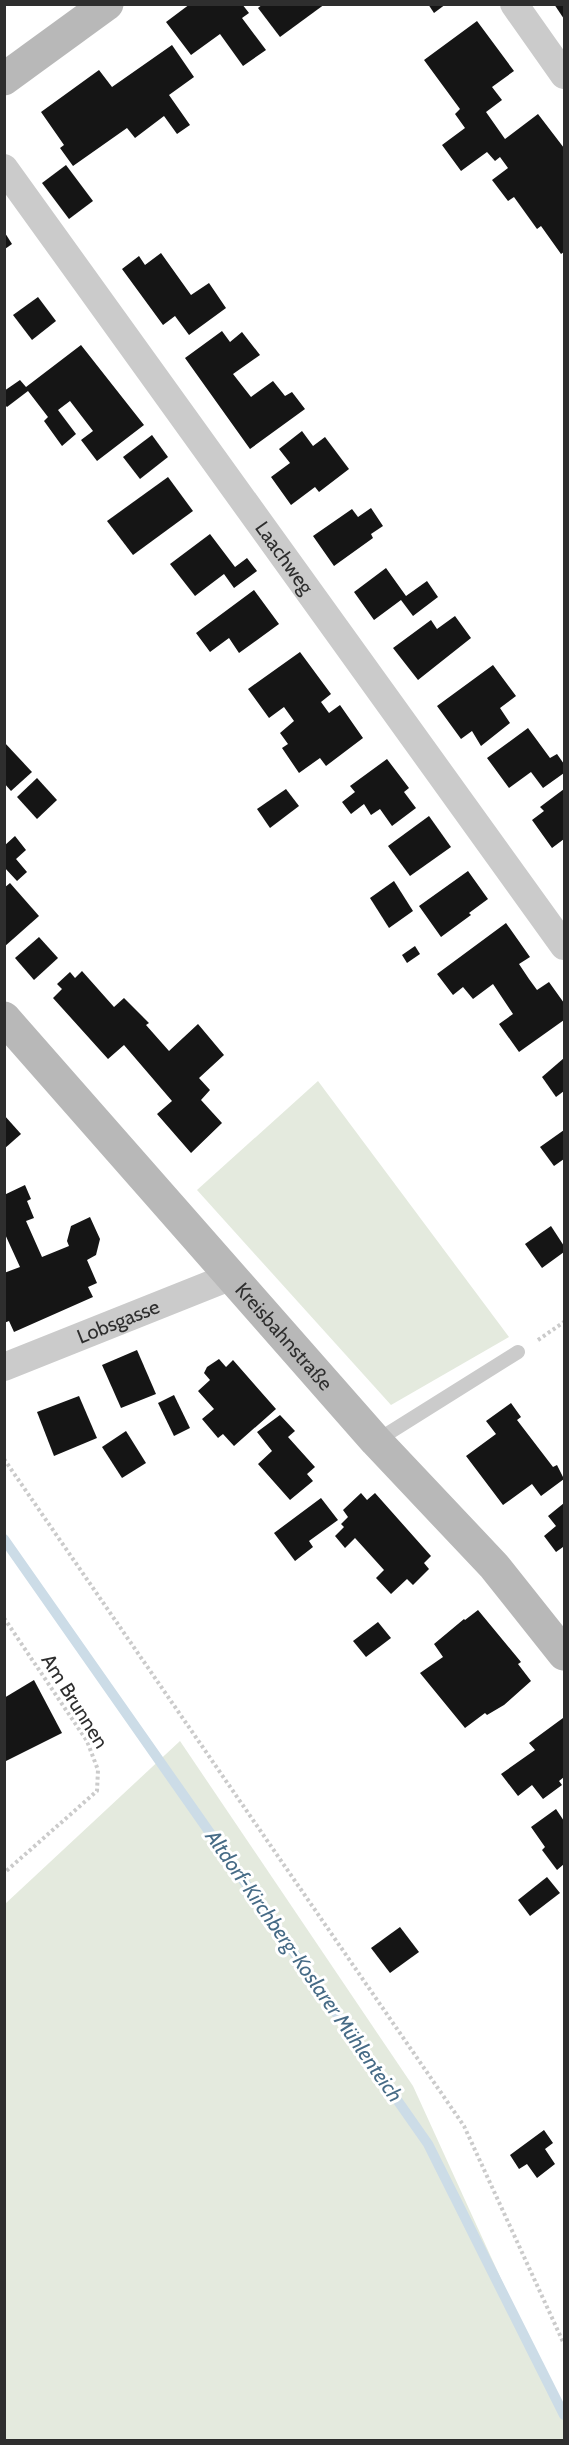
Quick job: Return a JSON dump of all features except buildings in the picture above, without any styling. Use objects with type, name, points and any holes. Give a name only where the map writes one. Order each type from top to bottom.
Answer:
[{"type":"street","points":[[4,79],[107,4]]},
{"type":"street","points":[[514,4],[564,75]]},
{"type":"street","name":"Laachweg","points":[[4,168],[564,946]]},
{"type":"street","name":"Kreisbahnstraße","points":[[4,1018],[376,1441],[494,1566],[564,1654]]},
{"type":"street","name":"Lobsgasse","points":[[4,1367],[232,1276]]},
{"type":"lane","points":[[376,1441],[518,1352]]},
{"type":"path","points":[[518,1352],[564,1322]]},
{"type":"path","points":[[4,1459],[464,2126],[564,2344]]},
{"type":"path","name":"Am Brunnen","points":[[4,1618],[87,1741],[98,1770],[97,1791],[4,1874]]},
{"type":"shaded area","points":[[318,1081],[509,1337],[391,1405],[197,1190]]},
{"type":"shaded area","points":[[180,1741],[413,2086],[564,2417],[564,2440],[5,2440],[5,1904]]},
{"type":"waterway","name":"Altdorf-Kirchberg-Koslarer Mühlenteich","points":[[4,1539],[428,2144],[564,2415]]}]
